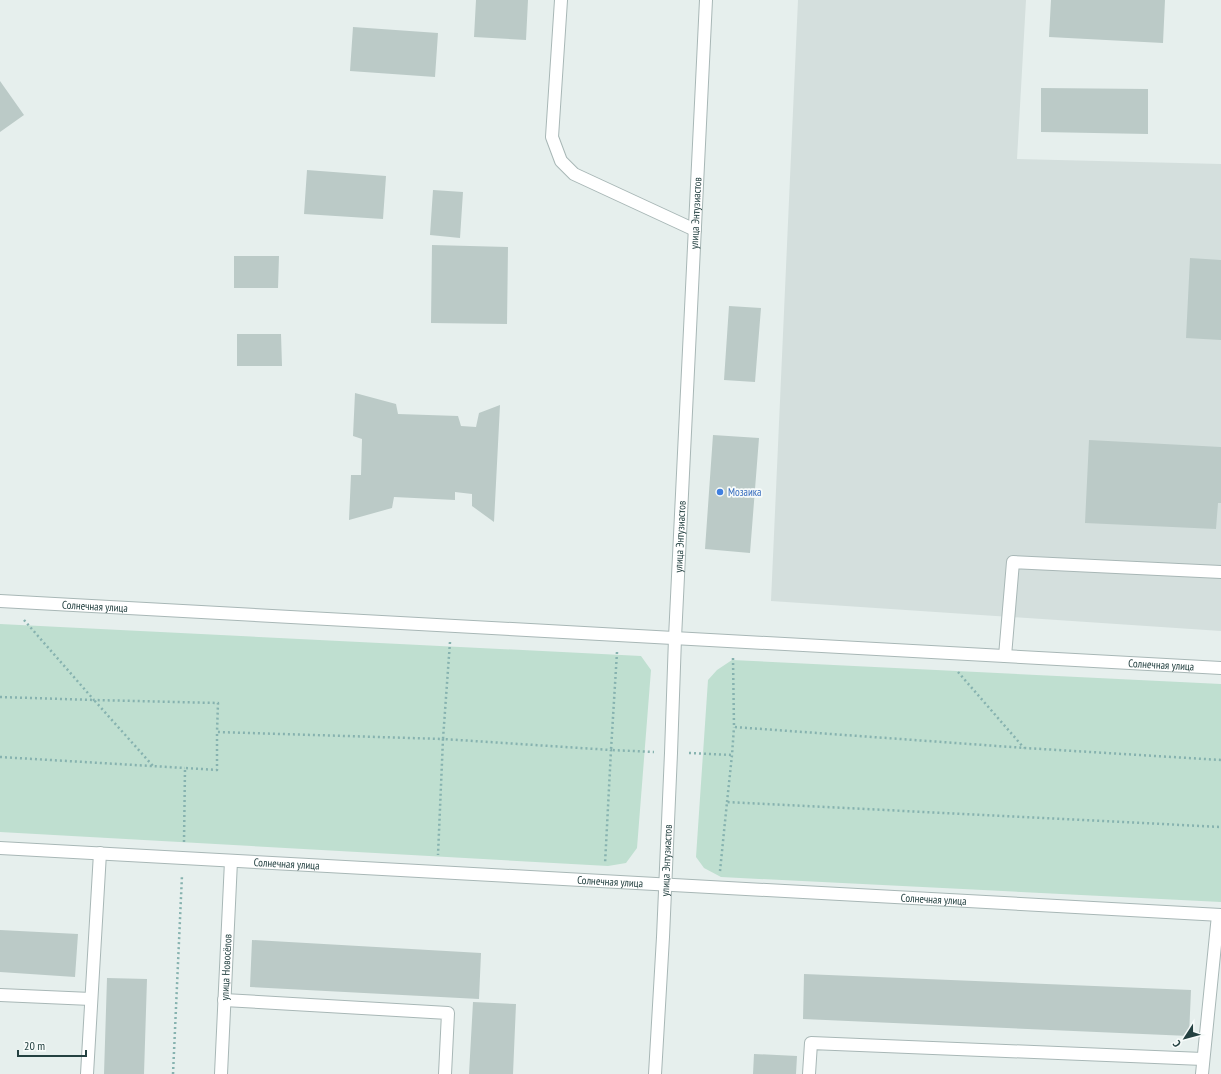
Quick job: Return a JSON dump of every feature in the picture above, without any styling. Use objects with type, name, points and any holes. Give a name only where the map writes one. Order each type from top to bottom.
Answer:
[{"type":"street","points":[[561,0],[552,137],[561,161],[574,174],[695,230]]},
{"type":"street","name":"улица Энтузиастов","points":[[654,1074],[663,937],[675,638],[706,0]]},
{"type":"street","points":[[1005,656],[1013,562],[1221,572]]},
{"type":"street","name":"Солнечная улица","points":[[4,601],[1221,668]]},
{"type":"street","name":"Солнечная улица","points":[[0,848],[1219,915]]},
{"type":"street","points":[[87,1074],[100,853]]},
{"type":"street","name":"улица Новосёлов","points":[[221,1074],[231,861]]},
{"type":"street","points":[[1202,1074],[1219,915]]},
{"type":"street","points":[[0,995],[92,999]]},
{"type":"street","points":[[224,1000],[448,1013],[445,1074]]},
{"type":"street","points":[[809,1074],[811,1043],[1203,1059]]},
{"type":"path","points":[[4,601],[153,766]]},
{"type":"path","points":[[438,872],[443,739],[452,626]]},
{"type":"path","points":[[604,881],[618,635]]},
{"type":"path","points":[[718,887],[734,727],[733,641]]},
{"type":"path","points":[[941,653],[1024,748]]},
{"type":"path","points":[[0,697],[218,703],[217,770],[0,757]]},
{"type":"path","points":[[734,727],[1024,748],[1221,760]]},
{"type":"path","points":[[217,732],[443,739],[611,750],[732,755]]},
{"type":"path","points":[[173,1074],[183,858],[185,768]]},
{"type":"path","points":[[727,802],[1221,827]]},
{"type":"shaded area","points":[[798,0],[1026,0],[1017,159],[1221,164],[1221,631],[771,601]]},
{"type":"green space","points":[[0,624],[641,656],[651,670],[637,848],[626,863],[608,866],[0,832]]},
{"type":"green space","points":[[732,660],[1221,684],[1221,902],[721,877],[704,868],[696,857],[708,680],[717,670]]},
{"type":"building","points":[[476,0],[528,0],[526,40],[474,37]]},
{"type":"building","points":[[1051,0],[1165,0],[1163,43],[1049,37]]},
{"type":"building","points":[[353,27],[438,33],[435,77],[350,71]]},
{"type":"building","points":[[0,81],[24,115],[0,132]]},
{"type":"building","points":[[1041,88],[1148,89],[1148,134],[1041,132]]},
{"type":"building","points":[[307,170],[386,176],[383,219],[304,214]]},
{"type":"building","points":[[433,190],[463,192],[460,238],[430,235]]},
{"type":"building","points":[[432,245],[508,247],[507,324],[431,323]]},
{"type":"building","points":[[234,256],[279,256],[278,288],[234,288]]},
{"type":"building","points":[[1190,258],[1221,260],[1221,340],[1186,338]]},
{"type":"building","points":[[729,306],[761,308],[755,382],[724,380]]},
{"type":"building","points":[[237,334],[281,334],[282,366],[237,366]]},
{"type":"building","points":[[355,393],[396,404],[398,414],[458,416],[461,426],[476,427],[479,413],[500,405],[494,522],[472,506],[472,494],[455,492],[455,500],[394,497],[392,508],[349,520],[351,475],[361,475],[362,439],[353,436]]},
{"type":"building","points":[[713,435],[759,438],[750,553],[705,549]]},
{"type":"building","points":[[1089,440],[1221,447],[1221,503],[1218,503],[1216,529],[1085,523]]},
{"type":"building","points":[[0,930],[78,934],[75,977],[0,972]]},
{"type":"building","points":[[252,940],[481,953],[479,999],[250,987]]},
{"type":"building","points":[[804,974],[1191,990],[1189,1036],[803,1019]]},
{"type":"building","points":[[107,978],[147,979],[144,1074],[104,1074]]},
{"type":"building","points":[[473,1002],[516,1004],[513,1074],[469,1074]]},
{"type":"building","points":[[754,1054],[797,1056],[796,1074],[753,1074]]},
{"type":"place","name":"Мозаика","points":[[720,492]]}]
